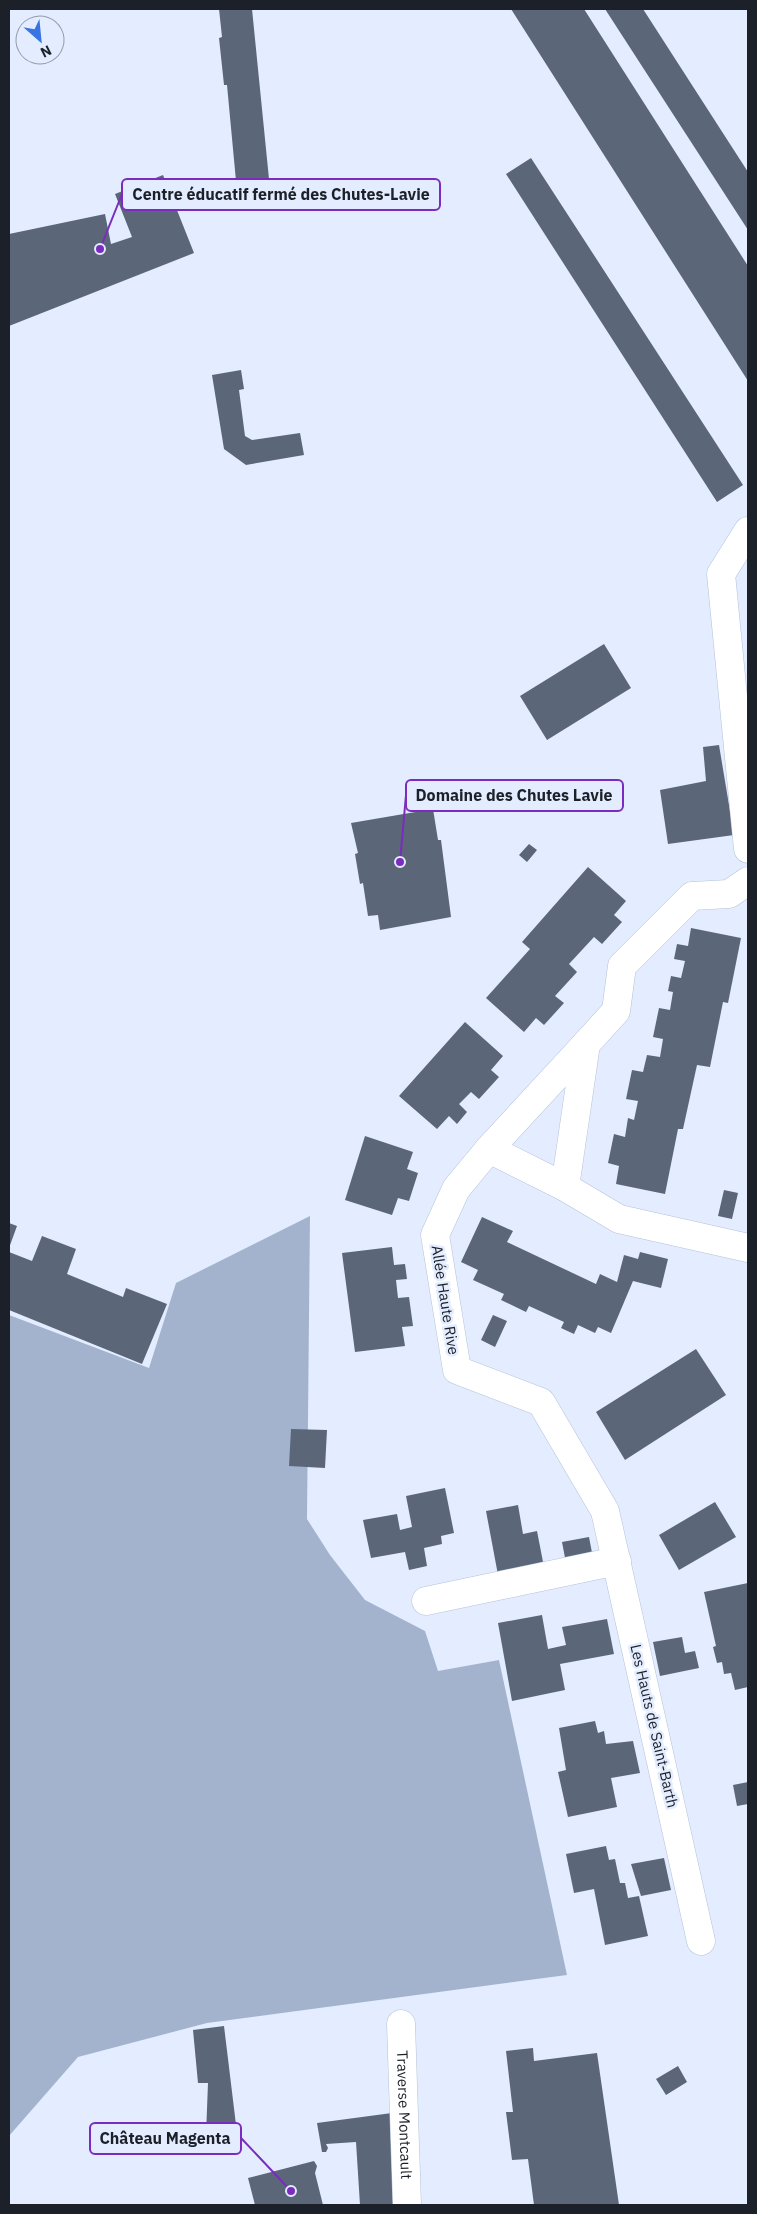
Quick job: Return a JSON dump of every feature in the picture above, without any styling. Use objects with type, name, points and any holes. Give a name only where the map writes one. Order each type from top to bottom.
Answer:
[{"type":"street","points":[[748,531],[721,574],[748,849]]},
{"type":"street","name":"Allée Haute Rive","points":[[605,1511],[541,1402],[457,1370],[435,1235],[456,1189],[489,1149],[616,1011],[622,966],[692,896],[738,887]]},
{"type":"street","points":[[565,1187],[586,1044]]},
{"type":"street","points":[[489,1149],[565,1187],[619,1219],[748,1248]]},
{"type":"street","name":"Les Hauts de Saint-Barth","points":[[605,1511],[702,1941]]},
{"type":"street","points":[[426,1601],[617,1561]]},
{"type":"street","name":"Traverse Montcault","points":[[401,2024],[407,2205]]},
{"type":"shaded area","points":[[310,1216],[307,1519],[330,1555],[365,1600],[425,1631],[438,1671],[499,1660],[567,1975],[207,2023],[78,2057],[9,2136],[9,1315],[149,1368],[176,1283]]},
{"type":"building","points":[[219,9],[252,9],[269,179],[236,181],[227,85],[224,85],[219,38],[222,37]]},
{"type":"building","points":[[511,9],[584,9],[748,266],[748,381]]},
{"type":"building","points":[[605,9],[643,9],[748,172],[748,230]]},
{"type":"building","points":[[531,158],[743,485],[717,502],[506,174]]},
{"type":"building","points":[[163,175],[194,253],[9,326],[9,234],[105,214],[111,244],[132,237],[115,194]]},
{"type":"building","points":[[241,370],[244,389],[239,390],[245,436],[252,440],[300,433],[304,455],[246,465],[224,449],[212,375]]},
{"type":"building","points":[[604,644],[631,688],[547,740],[520,696]]},
{"type":"building","points":[[719,745],[734,835],[668,844],[660,790],[706,781],[703,747]]},
{"type":"building","points":[[433,809],[438,840],[441,840],[451,917],[380,930],[378,915],[368,916],[363,883],[360,884],[355,854],[358,853],[351,823]]},
{"type":"building","points":[[529,844],[537,850],[527,862],[519,855]]},
{"type":"building","points":[[588,867],[626,901],[614,915],[622,922],[602,944],[594,937],[569,964],[577,972],[555,996],[564,1003],[544,1025],[536,1018],[524,1032],[486,998],[530,949],[522,942]]},
{"type":"building","points":[[691,928],[741,938],[728,1003],[723,1002],[710,1067],[697,1065],[683,1129],[678,1129],[665,1194],[616,1184],[619,1166],[608,1163],[614,1134],[625,1137],[628,1118],[634,1120],[638,1101],[626,1099],[632,1070],[643,1072],[647,1055],[660,1057],[663,1039],[653,1037],[659,1008],[670,1010],[673,992],[668,991],[671,976],[681,978],[685,961],[674,959],[677,944],[688,946]]},
{"type":"building","points":[[465,1022],[503,1056],[491,1070],[499,1077],[479,1099],[471,1092],[459,1104],[467,1112],[457,1124],[449,1116],[437,1129],[399,1096]]},
{"type":"building","points":[[365,1136],[413,1152],[407,1169],[418,1173],[409,1201],[398,1198],[392,1215],[345,1200]]},
{"type":"building","points":[[724,1190],[738,1193],[732,1219],[718,1216]]},
{"type":"building","points":[[482,1217],[513,1231],[507,1242],[596,1284],[600,1274],[617,1282],[624,1255],[638,1259],[640,1252],[668,1259],[661,1288],[633,1281],[611,1333],[598,1327],[595,1333],[578,1325],[574,1334],[561,1328],[564,1322],[529,1306],[526,1312],[501,1300],[504,1294],[473,1280],[478,1270],[461,1262]]},
{"type":"building","points":[[9,1223],[17,1226],[9,1248]]},
{"type":"building","points":[[42,1236],[76,1249],[67,1274],[123,1297],[126,1288],[167,1304],[142,1364],[9,1310],[9,1252],[32,1261]]},
{"type":"building","points":[[392,1247],[394,1265],[405,1264],[407,1279],[396,1280],[398,1298],[409,1297],[413,1326],[402,1327],[405,1346],[355,1352],[342,1253]]},
{"type":"building","points":[[493,1315],[507,1321],[495,1347],[481,1340]]},
{"type":"building","points":[[696,1349],[726,1395],[625,1460],[596,1412]]},
{"type":"building","points":[[291,1429],[327,1430],[325,1468],[289,1466]]},
{"type":"building","points":[[445,1488],[454,1533],[441,1536],[442,1544],[424,1548],[427,1566],[409,1570],[405,1552],[371,1558],[363,1520],[397,1514],[400,1530],[412,1527],[406,1496]]},
{"type":"building","points":[[715,1502],[736,1537],[679,1570],[659,1535]]},
{"type":"building","points":[[518,1505],[523,1534],[537,1531],[544,1567],[498,1575],[486,1511]]},
{"type":"building","points":[[589,1537],[593,1558],[566,1563],[562,1542]]},
{"type":"building","points":[[748,1583],[748,1687],[735,1690],[731,1673],[724,1674],[722,1662],[717,1663],[713,1647],[716,1646],[704,1592]]},
{"type":"building","points":[[542,1615],[548,1649],[566,1645],[562,1627],[607,1619],[614,1654],[560,1664],[565,1690],[512,1701],[498,1623]]},
{"type":"building","points":[[682,1637],[685,1653],[695,1651],[699,1668],[660,1676],[653,1642]]},
{"type":"building","points":[[595,1721],[598,1733],[604,1731],[606,1744],[633,1741],[640,1773],[611,1778],[617,1807],[568,1817],[558,1772],[566,1770],[559,1728]]},
{"type":"building","points":[[748,1782],[748,1804],[737,1806],[733,1785]]},
{"type":"building","points":[[606,1846],[609,1860],[615,1859],[620,1883],[625,1883],[628,1898],[639,1896],[648,1936],[605,1945],[594,1889],[574,1893],[566,1854]]},
{"type":"building","points":[[664,1858],[671,1890],[641,1896],[631,1864]]},
{"type":"building","points":[[224,2026],[237,2133],[206,2135],[208,2083],[198,2083],[193,2030]]},
{"type":"building","points":[[533,2048],[534,2061],[597,2053],[619,2205],[534,2205],[528,2159],[512,2160],[506,2112],[513,2112],[506,2051]]},
{"type":"building","points":[[678,2066],[687,2082],[666,2095],[656,2079]]},
{"type":"building","points":[[392,2113],[398,2205],[360,2205],[356,2142],[326,2144],[328,2148],[326,2152],[322,2152],[317,2123]]},
{"type":"building","points":[[200,2122],[199,2139],[168,2144],[169,2123]]},
{"type":"building","points":[[314,2161],[317,2166],[315,2173],[323,2205],[255,2205],[248,2178]]},
{"type":"place","name":"Centre éducatif fermé des Chutes-Lavie","points":[[100,249]]},
{"type":"place","name":"Domaine des Chutes Lavie","points":[[400,862]]},
{"type":"place","name":"Château Magenta","points":[[291,2191]]}]
